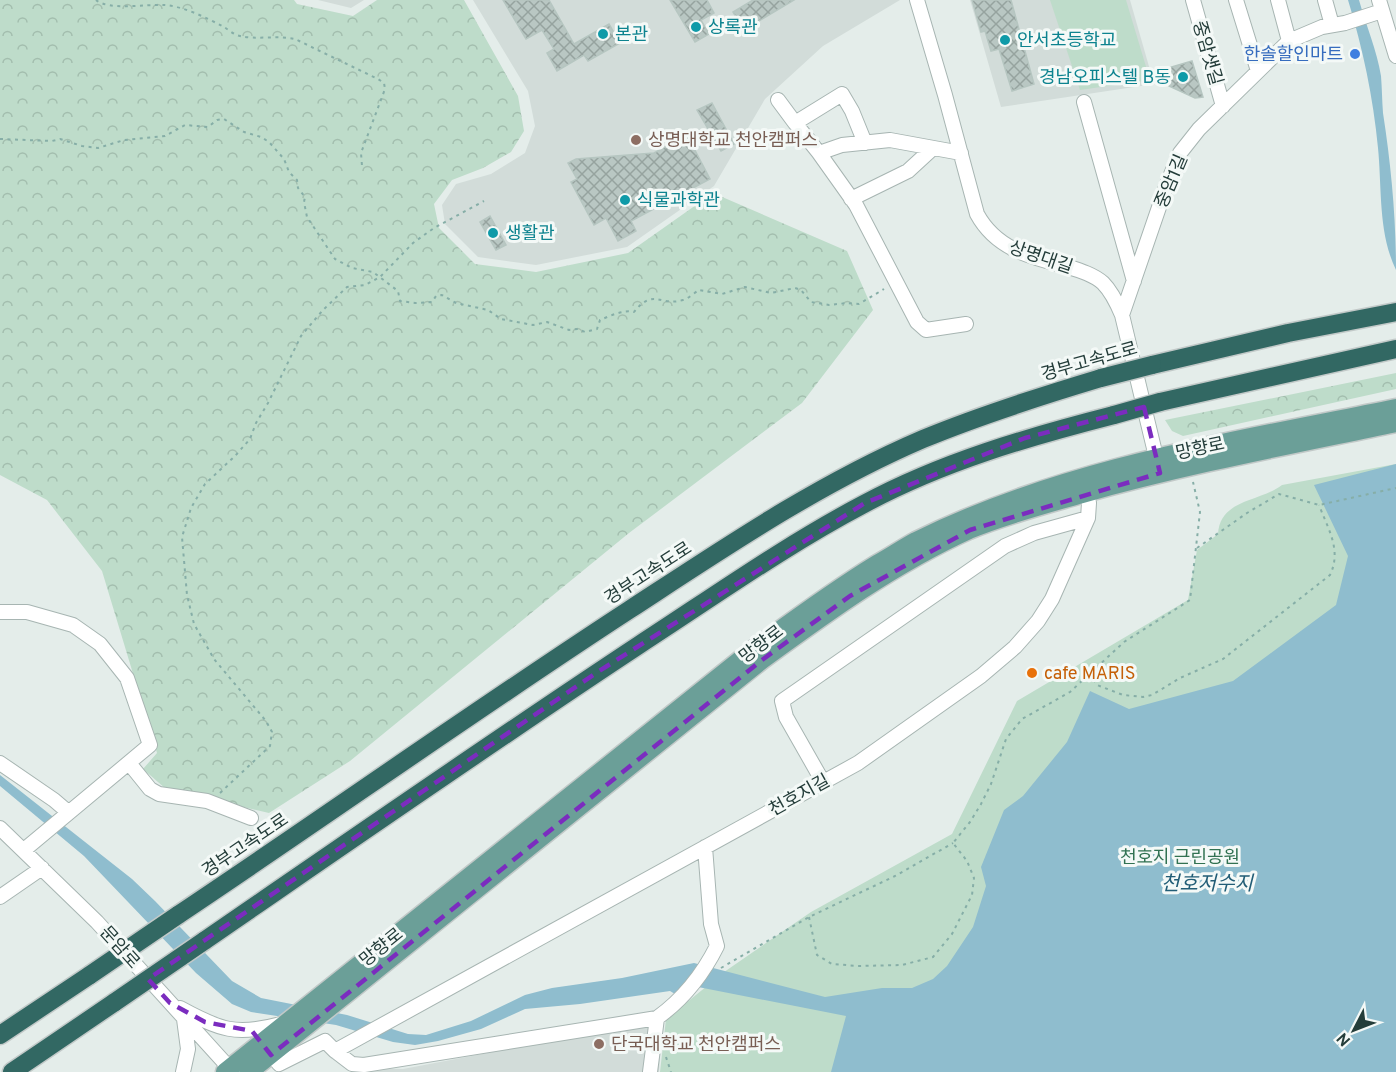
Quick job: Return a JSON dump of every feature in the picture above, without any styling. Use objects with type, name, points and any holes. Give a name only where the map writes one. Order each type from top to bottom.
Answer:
[{"type":"highway","name":"경부고속도로","points":[[0,1035],[575,646],[734,542],[832,484],[922,440],[1008,406],[1152,365],[1288,333],[1394,312]]},
{"type":"highway","points":[[12,1072],[596,674],[760,565],[865,503],[947,466],[1025,438],[1160,402],[1396,349]]},
{"type":"main road","name":"망향로","points":[[249,1072],[283,1028],[323,993],[602,769],[806,610],[924,537],[967,517],[1158,465],[1396,408]]},
{"type":"main road","name":"망향로","points":[[1158,465],[1396,423]]},
{"type":"main road","name":"망향로","points":[[283,1028],[341,998],[762,660],[850,596],[915,557],[970,530],[1085,486]]},
{"type":"main road","name":"망향로","points":[[229,1071],[266,1049]]},
{"type":"street","name":"상명대길","points":[[917,0],[977,214],[984,227],[998,241],[1014,251],[1082,271],[1102,281],[1113,296],[1122,315],[1158,465]]},
{"type":"street","name":"중암샛길","points":[[1193,0],[1223,106]]},
{"type":"street","points":[[1236,0],[1258,71]]},
{"type":"street","points":[[1278,0],[1289,41]]},
{"type":"street","points":[[1325,0],[1338,24]]},
{"type":"street","points":[[1377,9],[1396,57]]},
{"type":"street","name":"중암1길","points":[[1122,315],[1167,184],[1180,153],[1199,129],[1289,41],[1302,34],[1338,24],[1377,9]]},
{"type":"street","points":[[795,123],[842,94],[865,142]]},
{"type":"street","points":[[778,100],[851,199],[917,322],[926,330],[966,324]]},
{"type":"street","points":[[1084,102],[1134,281]]},
{"type":"street","points":[[819,153],[842,145],[890,140],[961,153]]},
{"type":"street","points":[[851,199],[908,171],[933,148]]},
{"type":"street","name":"천호지길","points":[[340,1048],[858,763],[981,676],[1015,647],[1038,621],[1052,599],[1089,518],[1089,503],[1085,486]]},
{"type":"street","points":[[823,782],[786,717],[782,701],[1005,546],[1034,533],[1089,518]]},
{"type":"street","points":[[0,612],[27,612],[73,625],[100,644],[127,678],[150,745],[24,850]]},
{"type":"street","points":[[0,763],[54,800],[64,816]]},
{"type":"street","points":[[129,763],[150,789],[159,794],[207,801],[251,818]]},
{"type":"street","name":"문암로","points":[[0,828],[97,922],[229,1071]]},
{"type":"street","points":[[266,1049],[279,1064],[325,1041],[340,1048],[352,1064],[364,1065],[657,1018],[670,1009],[714,967],[717,946],[711,924],[705,847]]},
{"type":"street","points":[[0,897],[42,868]]},
{"type":"street","points":[[170,1003],[205,1022],[233,1031],[283,1028]]},
{"type":"street","points":[[650,1072],[657,1018]]},
{"type":"street","points":[[183,1072],[188,1050],[184,1019]]},
{"type":"path","points":[[96,0],[100,3],[123,6],[166,5],[197,15],[239,36],[284,36],[295,39],[378,79],[384,83],[385,90],[361,153],[362,166]]},
{"type":"path","points":[[0,139],[52,141],[60,139],[98,148],[124,140],[165,136],[185,125],[208,128],[218,120],[224,119],[244,132],[261,137],[284,159],[289,172],[297,180],[298,188],[305,197],[307,217],[335,260],[351,268],[373,272],[398,291],[400,301],[432,302],[436,296],[442,296],[456,303],[488,310],[501,319],[533,325],[547,322],[569,330],[578,329],[590,332],[597,329],[600,320],[628,310],[634,312],[643,301],[654,298],[670,301],[683,300],[699,290],[722,294],[745,287],[771,293],[795,288],[801,290],[811,302],[829,305],[859,304],[881,293],[894,279]]},
{"type":"path","points":[[207,801],[221,793],[270,746],[272,732],[266,721],[214,659],[197,632],[186,595],[182,537],[192,508],[205,484],[235,456],[250,438],[301,336],[322,310],[347,287],[365,285],[380,277],[413,243],[434,228],[484,201]]},
{"type":"path","points":[[714,967],[809,917],[895,876],[953,843],[981,804],[991,784],[1006,739],[1022,719],[1070,692],[1124,642],[1190,600],[1200,512],[1192,480]]},
{"type":"path","points":[[1197,549],[1247,513],[1279,494],[1319,505],[1396,488]]},
{"type":"path","points":[[1090,673],[1097,685],[1123,695],[1143,697],[1152,695],[1180,678],[1223,659],[1330,575],[1335,563],[1334,545],[1319,505]]},
{"type":"path","points":[[809,917],[817,955],[832,964],[902,965],[933,957],[952,934],[972,895],[974,878],[968,861],[953,843]]},
{"type":"path","points":[[665,1053],[671,1072]]},
{"type":"highlighted area","points":[[1144,407],[1160,473],[970,530],[850,596],[762,660],[271,1055],[252,1031],[205,1022],[170,1003],[148,979],[596,673],[865,503],[1025,438]]},
{"type":"shaded area","points":[[318,0],[364,0],[351,8]]},
{"type":"shaded area","name":"상명대학교 천안캠퍼스","points":[[473,0],[900,0],[823,46],[765,99],[714,186],[627,247],[536,265],[478,257],[445,224],[442,205],[456,184],[491,174],[525,153],[535,126],[528,91]]},
{"type":"shaded area","points":[[970,0],[1130,0],[1154,84],[1001,107]]},
{"type":"shaded area","name":"단국대학교 천안캠퍼스","points":[[662,1020],[659,1072],[367,1072],[368,1068],[403,1069]]},
{"type":"green space","points":[[0,0],[294,0],[297,4],[353,16],[377,0],[464,0],[518,96],[524,131],[511,152],[483,168],[452,180],[434,204],[439,228],[475,264],[536,272],[628,253],[713,193],[847,251],[873,310],[802,403],[629,533],[350,761],[269,813],[166,789],[143,769],[157,753],[102,571],[47,500],[0,475]]},
{"type":"green space","points":[[1050,0],[1126,0],[1150,80],[1080,90]]},
{"type":"green space","points":[[1396,373],[1396,389],[1183,436],[1172,431],[1165,420]]},
{"type":"green space","name":"천호저수지","points":[[1396,464],[1396,1072],[660,1072],[666,1019],[727,970],[811,912],[952,834],[1017,701],[1188,600],[1197,550],[1218,534],[1220,523],[1233,508],[1282,485]]},
{"type":"water","points":[[1348,0],[1359,0],[1381,76],[1392,191],[1396,270],[1383,226],[1378,148],[1370,92]]},
{"type":"water","name":"천호저수지","points":[[1396,464],[1396,1072],[831,1072],[846,1016],[698,987],[685,1000],[670,991],[580,1004],[525,1009],[481,1029],[438,1041],[415,1045],[393,1042],[336,1025],[251,1012],[232,1004],[196,973],[84,856],[0,786],[0,775],[132,879],[232,981],[261,998],[347,1015],[408,1034],[426,1035],[471,1021],[525,995],[552,988],[622,978],[694,963],[825,997],[882,988],[912,988],[933,979],[947,966],[973,927],[986,886],[981,867],[1004,810],[1023,796],[1067,742],[1090,691],[1129,709],[1233,681],[1336,605],[1348,556],[1314,485]]},
{"type":"building","name":"본관","points":[[503,0],[549,0],[574,44],[609,24],[620,43],[588,61],[584,55],[557,71],[547,53],[554,49],[542,30],[526,39]]},
{"type":"building","name":"상록관","points":[[670,0],[707,0],[714,13],[701,20],[709,34],[695,42]]},
{"type":"building","points":[[753,0],[794,0],[744,30],[733,12]]},
{"type":"building","name":"안서초등학교","points":[[972,0],[1011,0],[1034,84],[1012,91],[999,49],[991,51],[985,31],[981,32]]},
{"type":"building","name":"경남오피스텔 B동","points":[[1192,61],[1203,97],[1195,98],[1169,86],[1168,68]]},
{"type":"building","points":[[712,103],[734,144],[721,151],[697,110]]},
{"type":"building","name":"식물과학관","points":[[687,135],[710,179],[631,221],[636,231],[618,241],[606,218],[594,225],[571,182],[577,179],[568,163],[576,159],[654,153]]},
{"type":"building","name":"생활관","points":[[490,216],[506,245],[496,250],[480,222]]},
{"type":"place","name":"상록관","points":[[696,27]]},
{"type":"place","name":"본관","points":[[603,34]]},
{"type":"place","name":"안서초등학교","points":[[1005,40]]},
{"type":"place","name":"한솔할인마트","points":[[1355,54]]},
{"type":"place","name":"경남오피스텔 B동","points":[[1183,77]]},
{"type":"place","name":"상명대학교 천안캠퍼스","points":[[636,140]]},
{"type":"place","name":"식물과학관","points":[[625,200]]},
{"type":"place","name":"생활관","points":[[493,233]]},
{"type":"place","name":"cafe MARIS","points":[[1032,673]]},
{"type":"place","name":"단국대학교 천안캠퍼스","points":[[599,1044]]},
{"type":"park label","name":"천호지 근린공원","points":[[1180,857]]}]
